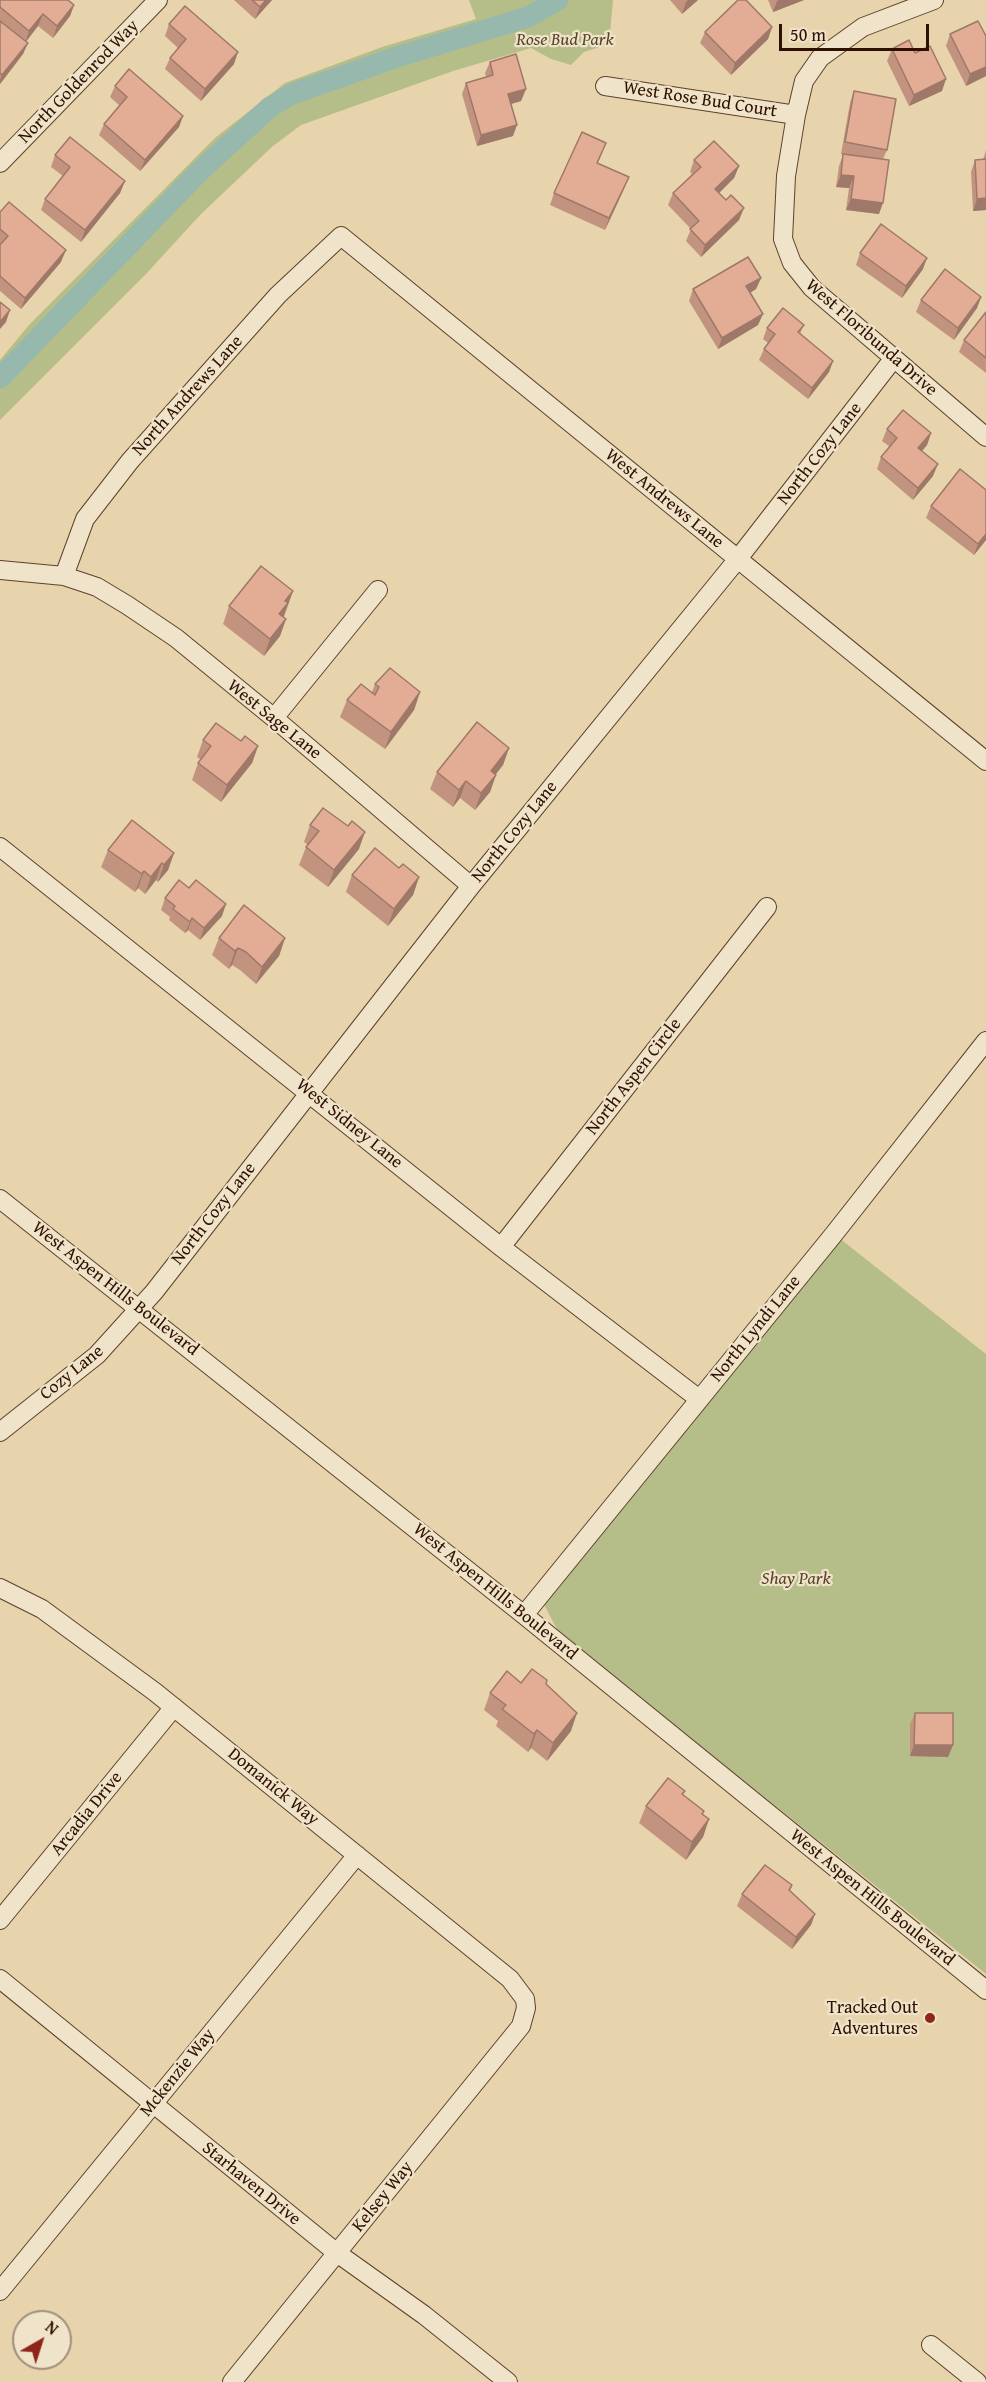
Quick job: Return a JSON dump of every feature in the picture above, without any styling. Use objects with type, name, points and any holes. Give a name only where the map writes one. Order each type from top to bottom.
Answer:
[{"type":"street","name":"North Goldenrod Way","points":[[0,163],[158,0]]},
{"type":"street","name":"West Floribunda Drive","points":[[934,0],[863,27],[820,58],[804,81],[786,176],[783,239],[787,253],[801,277],[812,288],[986,437]]},
{"type":"street","name":"West Rose Bud Court","points":[[605,86],[796,115]]},
{"type":"street","name":"West Andrews Lane","points":[[341,236],[986,761]]},
{"type":"street","name":"North Andrews Lane","points":[[64,576],[85,519],[117,477],[279,295],[341,236]]},
{"type":"street","name":"North Cozy Lane","points":[[140,1309],[471,886],[737,560],[894,358]]},
{"type":"street","name":"West Sage Lane","points":[[0,570],[64,576],[97,587],[127,604],[176,639],[274,718],[471,886]]},
{"type":"street","points":[[274,718],[378,590]]},
{"type":"street","name":"West Sidney Lane","points":[[0,848],[309,1091],[501,1247],[699,1399]]},
{"type":"street","name":"North Aspen Circle","points":[[501,1247],[767,907]]},
{"type":"street","name":"North Lyndi Lane","points":[[524,1615],[834,1234],[986,1041]]},
{"type":"street","name":"West Aspen Hills Boulevard","points":[[0,1198],[524,1615],[986,1990]]},
{"type":"street","name":"Cozy Lane","points":[[0,1432],[97,1355],[140,1309]]},
{"type":"street","name":"Domanick Way","points":[[0,1588],[59,1620],[174,1707],[510,1979],[521,1991],[526,2008]]},
{"type":"street","name":"Arcadia Drive","points":[[0,1920],[174,1707]]},
{"type":"street","name":"Mckenzie Way","points":[[0,2291],[357,1855]]},
{"type":"street","name":"Starhaven Drive","points":[[0,1979],[337,2253],[424,2315],[508,2382]]},
{"type":"street","name":"Kelsey Way","points":[[232,2382],[521,2026],[526,2008]]},
{"type":"street","points":[[932,2345],[977,2382]]},
{"type":"green space","name":"Rose Bud Park","points":[[469,0],[613,0],[609,44],[584,52],[571,65],[551,59],[531,48],[453,71],[301,125],[273,146],[201,214],[146,274],[0,420],[0,360],[29,325],[215,138],[285,83],[382,47],[476,19]]},
{"type":"green space","name":"Shay Park","points":[[834,1234],[986,1354],[986,1974],[559,1633],[539,1595]]},
{"type":"building","points":[[0,0],[68,0],[74,5],[57,26],[43,14],[29,31],[0,7]]},
{"type":"building","points":[[252,0],[266,0],[260,7]]},
{"type":"building","points":[[738,0],[746,0],[772,27],[735,63],[705,32]]},
{"type":"building","points":[[185,6],[238,52],[205,89],[170,58],[186,39],[169,24]]},
{"type":"building","points":[[0,21],[28,43],[2,75],[0,73]]},
{"type":"building","points":[[978,21],[986,36],[986,67],[970,74],[950,34]]},
{"type":"building","points":[[909,40],[915,53],[930,46],[946,79],[914,95],[892,49]]},
{"type":"building","points":[[516,54],[526,89],[508,94],[517,125],[481,135],[466,83],[493,75],[490,62]]},
{"type":"building","points":[[129,69],[183,116],[145,160],[104,124],[127,97],[115,86]]},
{"type":"building","points":[[854,91],[896,99],[887,150],[845,142]]},
{"type":"building","points":[[582,132],[606,143],[597,163],[629,177],[609,218],[554,193]]},
{"type":"building","points":[[70,137],[125,181],[85,230],[45,199],[70,167],[55,155]]},
{"type":"building","points":[[714,141],[739,166],[715,189],[726,200],[731,195],[744,208],[705,245],[690,229],[699,221],[673,193],[701,167],[694,160]]},
{"type":"building","points":[[843,154],[889,160],[883,203],[851,199],[854,176],[841,175]]},
{"type":"building","points":[[986,159],[986,198],[977,199],[975,160]]},
{"type":"building","points":[[9,202],[66,250],[25,298],[0,276],[0,245],[8,236],[0,229],[0,212]]},
{"type":"building","points":[[881,224],[927,258],[906,286],[860,253]]},
{"type":"building","points":[[748,257],[761,278],[746,286],[763,314],[722,338],[693,289]]},
{"type":"building","points":[[945,269],[981,297],[958,328],[921,300]]},
{"type":"building","points":[[0,302],[10,310],[0,322]]},
{"type":"building","points":[[783,308],[804,325],[798,332],[833,361],[812,388],[764,349],[775,334],[767,328]]},
{"type":"building","points":[[986,312],[986,358],[964,340]]},
{"type":"building","points":[[903,410],[931,433],[918,448],[938,464],[918,488],[881,457],[897,438],[887,429]]},
{"type":"building","points":[[960,469],[986,490],[986,534],[978,544],[931,506]]},
{"type":"building","points":[[261,566],[293,591],[285,601],[288,603],[279,614],[286,619],[270,639],[229,606]]},
{"type":"building","points":[[390,668],[420,692],[391,732],[347,700],[361,684],[375,695],[379,687],[375,684]]},
{"type":"building","points":[[477,722],[509,748],[491,771],[496,775],[481,793],[466,781],[459,790],[437,772]]},
{"type":"building","points":[[216,723],[241,741],[245,736],[258,746],[227,785],[198,763],[211,746],[203,740]]},
{"type":"building","points":[[323,808],[348,826],[352,821],[365,832],[334,870],[306,847],[319,831],[310,825]]},
{"type":"building","points":[[132,820],[174,853],[151,877],[144,871],[142,874],[108,850]]},
{"type":"building","points":[[375,848],[399,868],[403,864],[419,877],[394,909],[352,875]]},
{"type":"building","points":[[179,880],[189,888],[196,880],[226,904],[204,928],[192,918],[190,922],[173,909],[175,906],[165,898]]},
{"type":"building","points":[[244,905],[285,938],[262,967],[246,952],[238,948],[235,951],[219,938]]},
{"type":"building","points":[[532,1669],[547,1680],[546,1684],[577,1713],[553,1743],[537,1730],[534,1734],[502,1709],[506,1705],[490,1693],[507,1671],[521,1683]]},
{"type":"building","points":[[915,1713],[953,1713],[953,1745],[914,1745]]},
{"type":"building","points":[[668,1778],[685,1791],[682,1794],[704,1811],[702,1814],[709,1819],[692,1842],[646,1806]]},
{"type":"building","points":[[765,1865],[792,1885],[789,1890],[815,1914],[796,1937],[742,1894]]},
{"type":"waterway","points":[[0,378],[200,171],[270,107],[292,94],[397,57],[528,17],[558,0]]},
{"type":"place","name":"Tracked Out Adventures","points":[[930,2018]]}]
